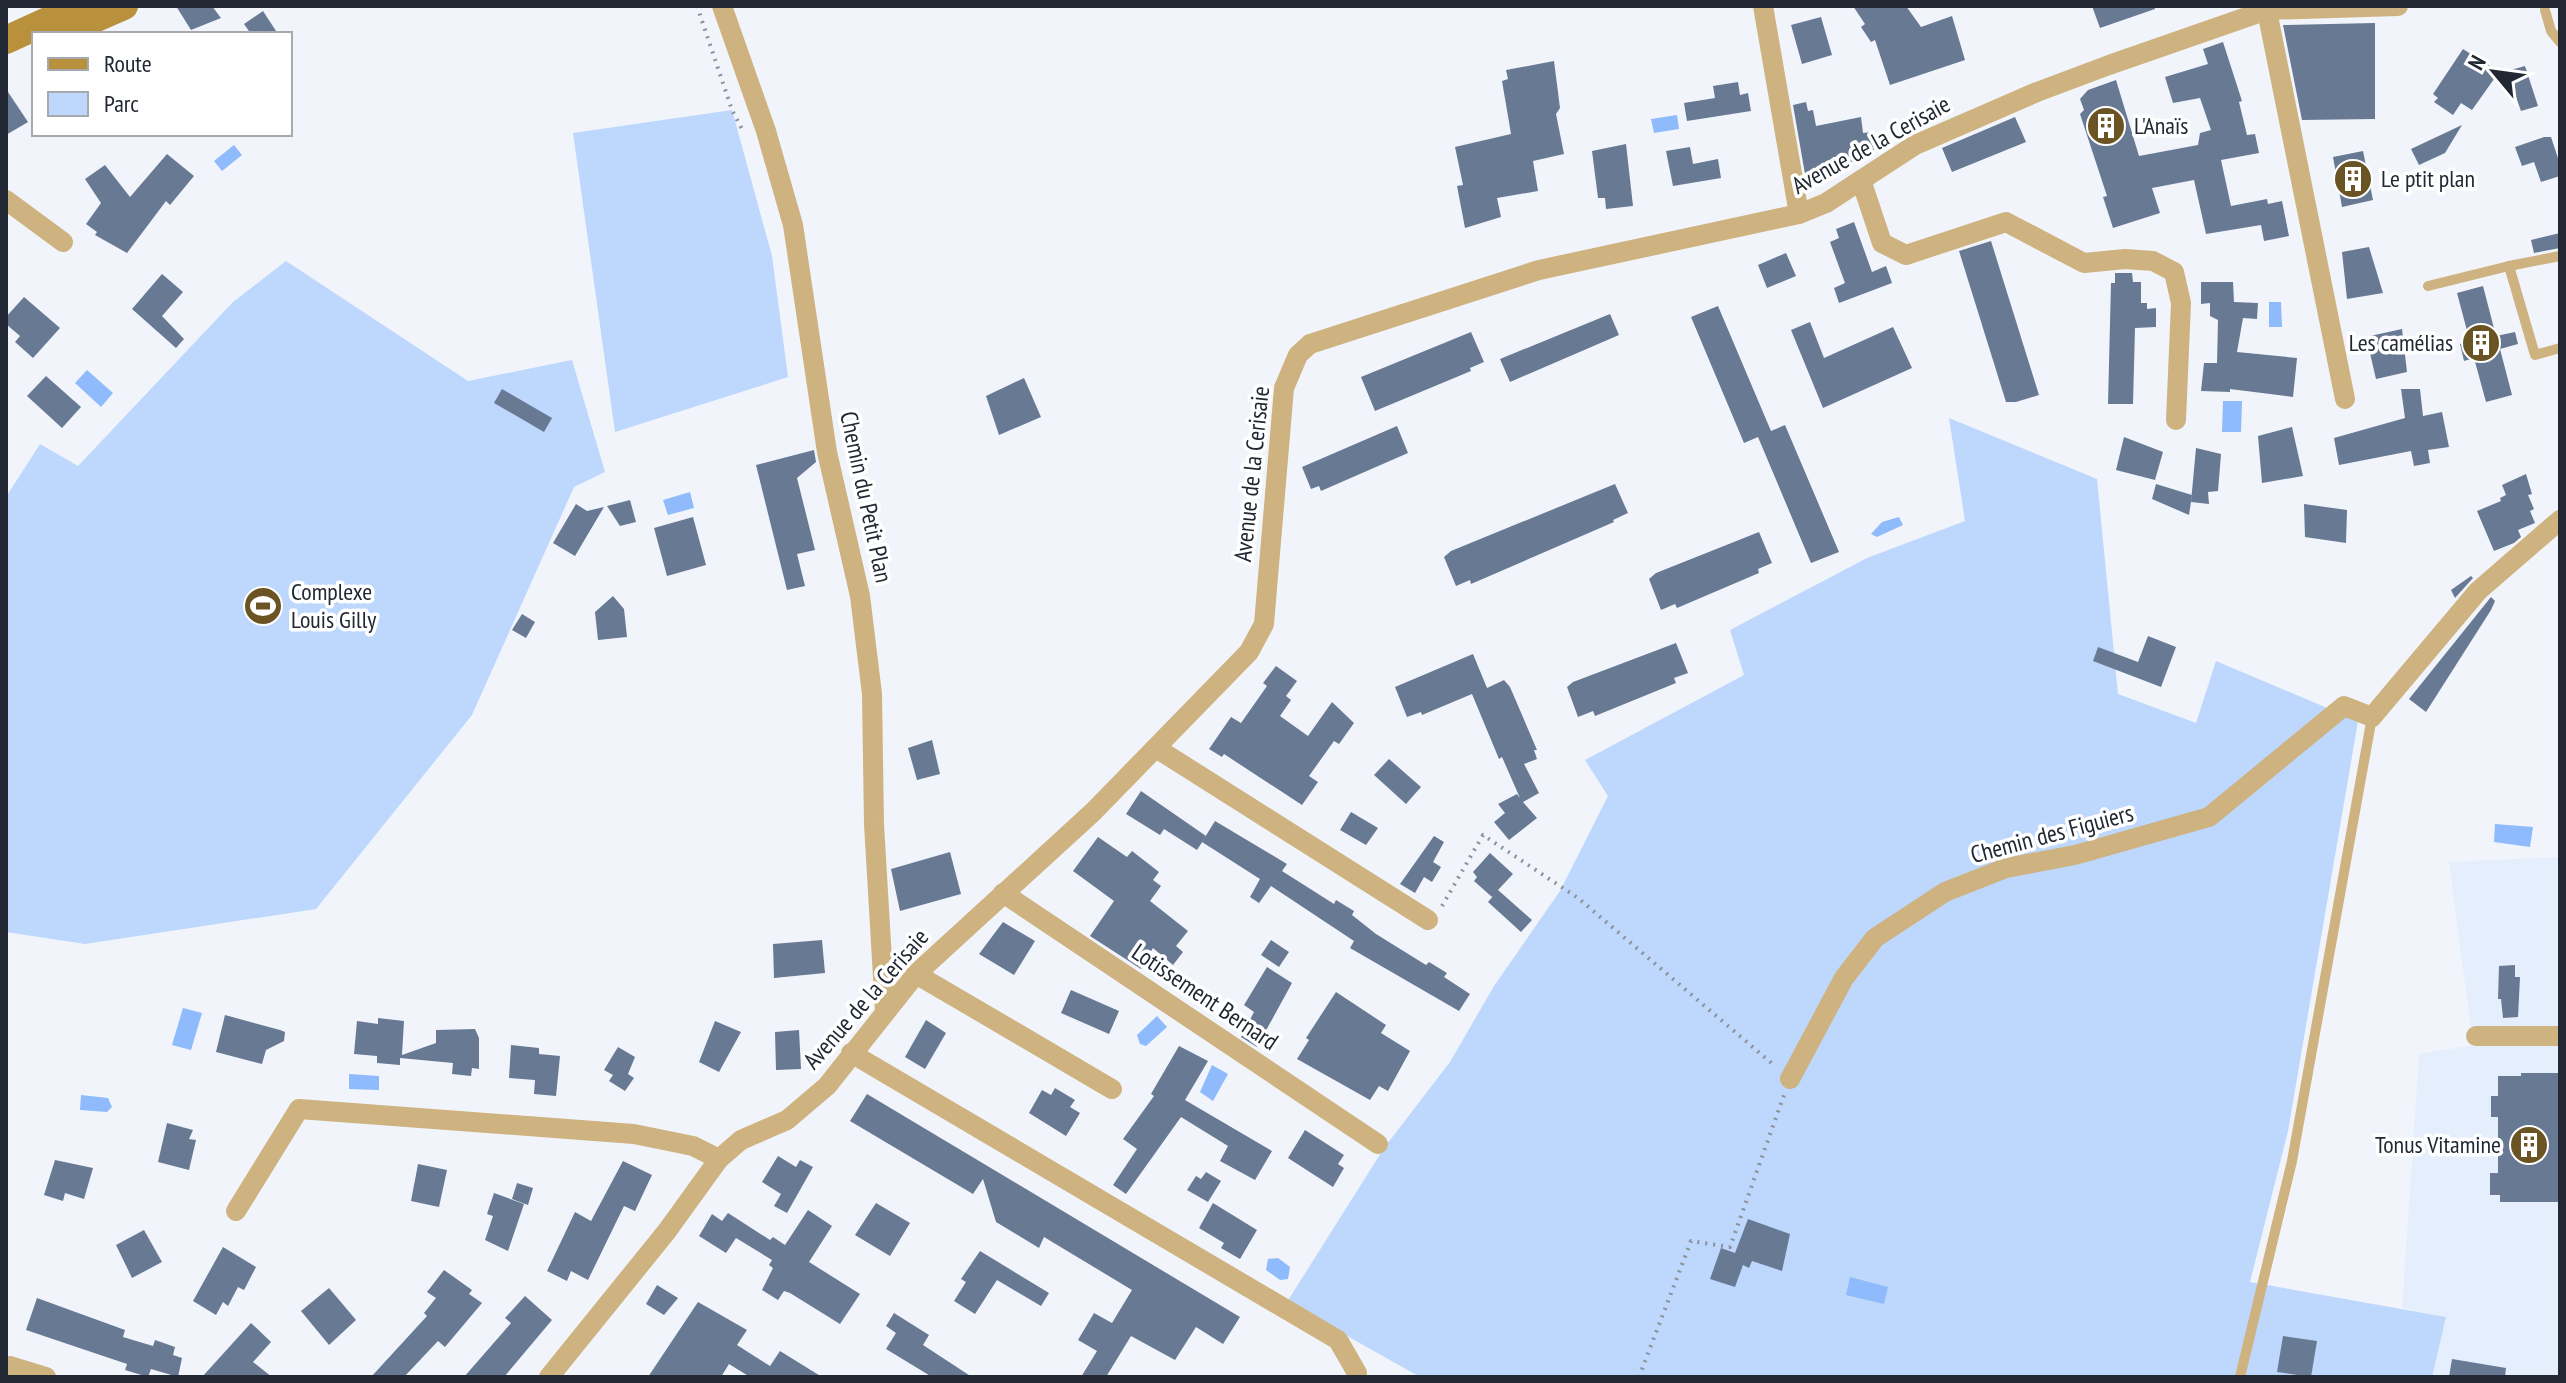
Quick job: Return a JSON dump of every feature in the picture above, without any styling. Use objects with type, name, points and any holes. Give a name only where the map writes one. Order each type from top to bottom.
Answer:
[{"type":"main road","points":[[6,40],[80,6]]},
{"type":"main road","points":[[64,32],[124,6]]},
{"type":"main road","points":[[6,57],[32,46]]},
{"type":"street","name":"Chemin du Petit Plan","points":[[722,6],[766,131],[793,225],[827,452],[860,596],[872,694],[874,824],[885,1011]]},
{"type":"street","points":[[1763,6],[1799,214]]},
{"type":"street","name":"Avenue de la Cerisaie","points":[[549,1377],[667,1231],[719,1159],[741,1140],[787,1120],[827,1086],[916,974],[1093,812],[1259,638],[1264,624],[1284,388],[1298,355],[1310,344],[1539,270],[1799,214],[1826,203],[1915,145],[2003,106],[2266,8],[2398,6]]},
{"type":"street","points":[[2266,8],[2345,399]]},
{"type":"street","points":[[1861,180],[1882,243],[1906,255],[2006,222],[2084,263],[2125,259],[2153,261],[2174,272],[2181,303],[2176,420]]},
{"type":"street","points":[[6,200],[63,242]]},
{"type":"street","points":[[2372,717],[2478,591],[2560,520]]},
{"type":"street","name":"Chemin des Figuiers","points":[[1790,1079],[1844,978],[1875,938],[1945,892],[2006,868],[2075,855],[2209,817],[2344,706],[2372,717]]},
{"type":"street","points":[[1156,748],[1428,920]]},
{"type":"street","name":"Lotissement Bernard","points":[[1003,893],[1378,1144]]},
{"type":"street","points":[[916,974],[1112,1089]]},
{"type":"street","points":[[2476,1036],[2560,1036]]},
{"type":"street","points":[[851,1053],[1338,1340],[1357,1373]]},
{"type":"street","points":[[236,1211],[299,1109],[634,1134],[693,1146],[719,1159]]},
{"type":"street","points":[[7,1377],[10,1366],[46,1377]]},
{"type":"lane","points":[[2545,10],[2551,31],[2560,42]]},
{"type":"lane","points":[[2428,286],[2560,256]]},
{"type":"lane","points":[[2509,266],[2535,355],[2560,348]]},
{"type":"lane","points":[[2240,1377],[2292,1161],[2372,717]]},
{"type":"path","points":[[697,6],[732,110],[746,137]]},
{"type":"path","points":[[1428,920],[1448,898],[1483,835],[1578,898],[1790,1079],[1730,1247],[1691,1241],[1639,1377]]},
{"type":"shaded area","points":[[2560,857],[2560,1377],[2432,1377],[2446,1317],[2402,1308],[2419,1054],[2473,1045],[2449,862]]},
{"type":"green space","points":[[732,110],[772,256],[788,377],[615,432],[573,133]]},
{"type":"green space","name":"Complexe Louis Gilly","points":[[286,261],[468,381],[572,360],[605,472],[574,487],[472,715],[316,909],[85,944],[6,932],[6,497],[40,444],[78,466],[233,302]]},
{"type":"green space","points":[[1949,418],[2097,479],[2118,694],[2196,723],[2216,661],[2358,721],[2288,1131],[2250,1282],[2446,1317],[2432,1377],[1420,1377],[1287,1302],[1384,1148],[1450,1062],[1494,986],[1560,891],[1608,796],[1585,760],[1744,675],[1730,630],[1867,558],[1965,521]]},
{"type":"water","points":[[1677,115],[1679,129],[1654,133],[1651,119]]},
{"type":"water","points":[[234,145],[242,155],[222,171],[214,161]]},
{"type":"water","points":[[2269,302],[2281,302],[2282,327],[2269,327]]},
{"type":"water","points":[[87,370],[113,393],[101,407],[75,383]]},
{"type":"water","points":[[2223,401],[2242,401],[2241,432],[2222,432]]},
{"type":"water","points":[[690,492],[694,508],[668,515],[663,500]]},
{"type":"water","points":[[1899,517],[1903,525],[1877,537],[1871,534],[1882,522]]},
{"type":"water","points":[[2495,824],[2533,827],[2530,847],[2494,842]]},
{"type":"water","points":[[183,1008],[202,1013],[191,1050],[172,1045]]},
{"type":"water","points":[[1157,1016],[1167,1027],[1146,1046],[1140,1044],[1137,1035]]},
{"type":"water","points":[[1212,1065],[1228,1074],[1213,1101],[1200,1092]]},
{"type":"water","points":[[349,1074],[379,1076],[379,1090],[349,1089]]},
{"type":"water","points":[[81,1095],[108,1098],[112,1107],[107,1112],[80,1110]]},
{"type":"water","points":[[1278,1258],[1290,1267],[1288,1279],[1280,1280],[1266,1270],[1268,1259]]},
{"type":"water","points":[[1850,1277],[1888,1287],[1884,1304],[1846,1295]]},
{"type":"building","points":[[176,6],[212,6],[221,18],[191,30]]},
{"type":"building","points":[[1853,6],[1906,6],[1921,27],[1952,16],[1965,60],[1890,85],[1875,40],[1871,42],[1861,27],[1865,24]]},
{"type":"building","points":[[2092,6],[2154,6],[2155,9],[2100,28]]},
{"type":"building","points":[[263,11],[277,32],[250,32],[244,24]]},
{"type":"building","points":[[1821,17],[1832,55],[1802,64],[1791,25]]},
{"type":"building","points":[[2375,23],[2375,119],[2302,120],[2283,25]]},
{"type":"building","points":[[2223,42],[2242,101],[2239,102],[2247,135],[2255,134],[2259,153],[2221,160],[2231,206],[2267,199],[2268,204],[2282,201],[2289,236],[2264,241],[2261,225],[2206,234],[2194,180],[2152,188],[2160,213],[2113,228],[2103,197],[2107,196],[2080,114],[2084,110],[2080,99],[2088,90],[2116,80],[2139,156],[2198,145],[2200,133],[2211,130],[2200,98],[2173,103],[2165,77],[2208,64],[2203,49]]},
{"type":"building","points":[[2463,49],[2499,72],[2472,110],[2461,103],[2453,115],[2434,102],[2438,98],[2433,94]]},
{"type":"building","points":[[1554,61],[1560,108],[1556,114],[1564,154],[1533,161],[1538,191],[1497,198],[1501,217],[1465,228],[1457,186],[1463,185],[1455,147],[1511,134],[1502,81],[1508,79],[1506,70]]},
{"type":"building","points":[[2525,66],[2538,106],[2521,111],[2507,71]]},
{"type":"building","points":[[1738,82],[1740,95],[1748,93],[1751,111],[1687,121],[1684,103],[1715,98],[1713,86]]},
{"type":"building","points":[[6,89],[28,122],[6,135]]},
{"type":"building","points":[[1806,102],[1808,111],[1813,110],[1816,126],[1861,117],[1863,133],[1871,132],[1874,151],[1859,153],[1861,161],[1819,167],[1820,171],[1805,174],[1793,105]]},
{"type":"building","points":[[2015,117],[2026,142],[1952,172],[1942,148]]},
{"type":"building","points":[[2462,125],[2445,153],[2419,165],[2411,149]]},
{"type":"building","points":[[2551,137],[2560,164],[2560,176],[2541,182],[2534,162],[2522,166],[2515,147]]},
{"type":"building","points":[[1626,144],[1633,206],[1606,209],[1605,198],[1598,198],[1592,151]]},
{"type":"building","points":[[1690,147],[1693,164],[1718,159],[1721,178],[1673,186],[1666,151]]},
{"type":"building","name":"Le ptit plan","points":[[2363,151],[2373,200],[2342,207],[2333,157]]},
{"type":"building","points":[[167,154],[194,176],[170,205],[166,201],[127,253],[95,235],[97,232],[86,224],[101,203],[85,179],[105,165],[130,197]]},
{"type":"building","points":[[1854,222],[1872,272],[1886,266],[1892,283],[1839,303],[1834,288],[1845,283],[1830,242],[1839,238],[1836,229]]},
{"type":"building","points":[[2560,233],[2560,248],[2534,253],[2531,240]]},
{"type":"building","points":[[1991,241],[2039,395],[2016,402],[2006,402],[1959,251]]},
{"type":"building","points":[[2369,247],[2383,293],[2347,299],[2342,252]]},
{"type":"building","points":[[1786,253],[1796,276],[1767,288],[1758,265]]},
{"type":"building","points":[[2115,273],[2132,273],[2133,282],[2141,282],[2141,303],[2147,303],[2147,309],[2156,308],[2156,327],[2135,328],[2133,404],[2108,404],[2111,283],[2115,283]]},
{"type":"building","points":[[162,274],[183,292],[162,316],[184,339],[176,348],[132,309]]},
{"type":"building","points":[[2201,282],[2233,282],[2234,302],[2258,303],[2257,319],[2243,318],[2237,352],[2297,358],[2293,397],[2230,389],[2230,392],[2201,391],[2204,363],[2217,363],[2218,320],[2210,316],[2210,303],[2201,304]]},
{"type":"building","name":"Les camélias","points":[[2483,286],[2496,336],[2515,332],[2518,344],[2500,349],[2512,395],[2486,402],[2474,358],[2464,361],[2460,344],[2470,342],[2457,293]]},
{"type":"building","points":[[24,297],[60,328],[33,358],[15,342],[20,336],[6,324],[6,317]]},
{"type":"building","points":[[1718,306],[1771,431],[1785,425],[1839,552],[1811,563],[1758,437],[1744,443],[1691,317]]},
{"type":"building","points":[[1610,314],[1619,335],[1510,382],[1500,359]]},
{"type":"building","points":[[1810,322],[1824,358],[1893,327],[1912,368],[1823,408],[1791,330]]},
{"type":"building","points":[[2402,329],[2407,372],[2376,379],[2369,349],[2373,348],[2370,336]]},
{"type":"building","points":[[1471,332],[1484,362],[1470,368],[1471,371],[1375,411],[1361,377]]},
{"type":"building","points":[[46,376],[81,407],[62,428],[27,396]]},
{"type":"building","points":[[1024,378],[1041,417],[999,435],[986,396]]},
{"type":"building","points":[[502,389],[552,418],[544,432],[494,403]]},
{"type":"building","points":[[2401,389],[2420,389],[2423,416],[2442,412],[2449,447],[2428,450],[2430,463],[2414,466],[2411,451],[2339,465],[2334,438],[2405,418]]},
{"type":"building","points":[[1397,426],[1408,453],[1321,491],[1319,486],[1311,489],[1302,467]]},
{"type":"building","points":[[2292,427],[2303,476],[2262,483],[2258,436]]},
{"type":"building","points":[[2124,437],[2163,452],[2155,480],[2116,470]]},
{"type":"building","points":[[2196,448],[2221,454],[2218,491],[2208,492],[2209,504],[2191,502]]},
{"type":"building","points":[[814,450],[816,462],[797,478],[815,550],[797,554],[805,586],[787,590],[756,465]]},
{"type":"building","points":[[2526,474],[2532,494],[2528,495],[2534,509],[2530,511],[2535,523],[2518,530],[2521,537],[2514,543],[2494,551],[2477,511],[2501,501],[2500,498],[2506,495],[2502,485]]},
{"type":"building","points":[[1615,484],[1628,513],[1614,522],[1471,584],[1470,580],[1456,586],[1444,557],[1451,551]]},
{"type":"building","points":[[2156,484],[2192,495],[2189,515],[2152,499]]},
{"type":"building","points":[[630,500],[636,522],[620,526],[607,506]]},
{"type":"building","points":[[576,504],[587,511],[604,507],[575,556],[553,543]]},
{"type":"building","points":[[2304,504],[2347,510],[2346,543],[2305,537]]},
{"type":"building","points":[[693,517],[706,565],[667,576],[654,528]]},
{"type":"building","points":[[1759,532],[1772,563],[1758,569],[1759,573],[1677,608],[1675,604],[1661,610],[1649,579],[1656,573]]},
{"type":"building","points":[[2471,576],[2473,578],[2455,598],[2451,590]]},
{"type":"building","points":[[613,596],[624,609],[627,637],[598,640],[595,612]]},
{"type":"building","points":[[2491,597],[2495,601],[2491,610],[2426,712],[2409,699]]},
{"type":"building","points":[[522,614],[535,622],[526,638],[512,630]]},
{"type":"building","points":[[2148,636],[2176,647],[2161,687],[2093,661],[2098,647],[2138,662]]},
{"type":"building","points":[[1676,643],[1688,673],[1674,678],[1676,683],[1595,716],[1593,711],[1578,717],[1567,687],[1573,682]]},
{"type":"building","points":[[1473,654],[1487,688],[1504,680],[1510,687],[1537,750],[1534,750],[1537,759],[1524,764],[1539,793],[1523,802],[1537,818],[1509,840],[1494,822],[1505,813],[1498,804],[1517,794],[1520,798],[1502,757],[1499,759],[1472,694],[1422,715],[1421,712],[1407,717],[1395,687]]},
{"type":"building","points":[[1276,666],[1297,681],[1286,696],[1291,700],[1280,716],[1308,736],[1332,702],[1354,723],[1339,744],[1334,741],[1309,776],[1318,782],[1302,805],[1224,754],[1222,757],[1209,749],[1231,717],[1241,723],[1267,686],[1263,683]]},
{"type":"building","points":[[932,740],[940,774],[917,780],[908,748]]},
{"type":"building","points":[[1389,759],[1421,787],[1406,804],[1374,775]]},
{"type":"building","points":[[1141,791],[1206,836],[1197,850],[1164,829],[1160,835],[1126,814]]},
{"type":"building","points":[[1351,812],[1378,828],[1366,845],[1340,830]]},
{"type":"building","points":[[1215,821],[1287,864],[1282,871],[1334,904],[1336,900],[1354,911],[1352,915],[1376,934],[1426,965],[1429,962],[1447,973],[1444,977],[1470,994],[1459,1011],[1350,948],[1354,941],[1271,886],[1259,903],[1250,897],[1260,879],[1202,842]]},
{"type":"building","points":[[1434,836],[1444,842],[1433,862],[1441,867],[1432,882],[1424,877],[1415,893],[1400,884]]},
{"type":"building","points":[[1098,837],[1127,857],[1132,851],[1159,872],[1153,880],[1161,886],[1150,901],[1188,931],[1176,946],[1183,952],[1173,965],[1153,948],[1141,969],[1090,936],[1114,901],[1073,871]]},
{"type":"building","points":[[950,852],[961,894],[900,911],[891,869]]},
{"type":"building","points":[[1490,853],[1513,874],[1498,890],[1532,920],[1521,932],[1488,902],[1494,895],[1492,897],[1474,881],[1477,877],[1473,872]]},
{"type":"building","points":[[1003,922],[1035,941],[1014,975],[979,954]]},
{"type":"building","points":[[822,940],[825,973],[774,978],[773,944]]},
{"type":"building","points":[[1271,940],[1289,952],[1279,967],[1261,955]]},
{"type":"building","points":[[2515,965],[2515,977],[2520,977],[2518,1017],[2503,1018],[2501,999],[2498,999],[2499,966]]},
{"type":"building","points":[[1267,967],[1292,983],[1257,1047],[1241,1037],[1254,1012],[1244,1005]]},
{"type":"building","points":[[1071,990],[1119,1011],[1109,1034],[1061,1013]]},
{"type":"building","points":[[1336,992],[1386,1025],[1381,1033],[1410,1051],[1388,1091],[1379,1086],[1370,1100],[1297,1059],[1309,1040],[1306,1038]]},
{"type":"building","points":[[225,1015],[285,1032],[284,1041],[266,1050],[262,1064],[216,1052]]},
{"type":"building","points":[[378,1018],[404,1021],[402,1055],[436,1043],[436,1030],[475,1029],[479,1038],[479,1069],[472,1068],[471,1076],[452,1074],[453,1063],[400,1058],[400,1065],[377,1063],[377,1056],[354,1054],[357,1021],[378,1024]]},
{"type":"building","points":[[926,1020],[946,1033],[925,1069],[905,1057]]},
{"type":"building","points":[[715,1021],[741,1032],[719,1072],[699,1062]]},
{"type":"building","points":[[799,1030],[801,1069],[776,1070],[775,1032]]},
{"type":"building","points":[[511,1045],[539,1048],[539,1054],[560,1056],[556,1096],[534,1094],[535,1080],[509,1078]]},
{"type":"building","points":[[1179,1046],[1208,1061],[1185,1100],[1272,1151],[1255,1180],[1220,1161],[1228,1146],[1181,1117],[1126,1194],[1113,1185],[1137,1149],[1123,1139],[1154,1096],[1151,1094]]},
{"type":"building","points":[[618,1047],[635,1057],[628,1074],[634,1078],[625,1091],[609,1081],[613,1075],[604,1070]]},
{"type":"building","name":"Tonus Vitamine","points":[[2521,1073],[2560,1073],[2560,1202],[2500,1202],[2500,1195],[2490,1195],[2490,1173],[2498,1173],[2498,1117],[2491,1117],[2491,1096],[2498,1096],[2498,1076],[2521,1076]]},
{"type":"building","points":[[1055,1088],[1075,1100],[1070,1107],[1080,1113],[1066,1136],[1029,1113],[1042,1090],[1051,1095]]},
{"type":"building","points":[[867,1094],[1240,1317],[1223,1344],[1196,1327],[1175,1360],[1131,1336],[1106,1377],[1081,1377],[1097,1351],[1078,1340],[1094,1313],[1112,1323],[1132,1290],[1044,1237],[1039,1248],[996,1222],[983,1179],[973,1194],[850,1121]]},
{"type":"building","points":[[167,1123],[193,1130],[189,1139],[196,1140],[189,1170],[158,1162]]},
{"type":"building","points":[[1305,1130],[1344,1155],[1338,1164],[1344,1168],[1333,1187],[1288,1158]]},
{"type":"building","points":[[778,1156],[796,1167],[800,1160],[813,1167],[787,1213],[774,1206],[781,1194],[762,1182]]},
{"type":"building","points":[[55,1160],[93,1168],[84,1199],[65,1193],[63,1201],[44,1195]]},
{"type":"building","points":[[623,1161],[652,1175],[635,1211],[624,1206],[588,1280],[571,1271],[567,1281],[547,1271],[575,1212],[591,1221]]},
{"type":"building","points":[[418,1164],[447,1170],[439,1207],[411,1201]]},
{"type":"building","points":[[1206,1172],[1221,1181],[1208,1202],[1187,1190],[1196,1176],[1201,1179]]},
{"type":"building","points":[[517,1183],[533,1188],[528,1205],[512,1199]]},
{"type":"building","points":[[494,1193],[524,1204],[508,1251],[485,1240],[493,1216],[487,1214]]},
{"type":"building","points":[[876,1203],[910,1223],[890,1256],[855,1235]]},
{"type":"building","points":[[1213,1203],[1257,1230],[1240,1259],[1221,1248],[1224,1243],[1199,1228]]},
{"type":"building","points":[[808,1210],[832,1226],[809,1262],[860,1294],[840,1324],[790,1293],[784,1291],[778,1300],[762,1290],[773,1268],[769,1265],[772,1260],[736,1238],[726,1253],[699,1236],[712,1214],[722,1221],[728,1213],[770,1240],[773,1237],[785,1245]]},
{"type":"building","points":[[1748,1219],[1790,1234],[1782,1271],[1752,1261],[1749,1268],[1743,1265],[1735,1287],[1710,1279],[1721,1248],[1735,1253]]},
{"type":"building","points":[[144,1230],[162,1262],[132,1278],[116,1245]]},
{"type":"building","points":[[223,1247],[256,1267],[244,1290],[238,1287],[228,1306],[223,1302],[216,1315],[193,1301]]},
{"type":"building","points":[[980,1251],[1049,1293],[1041,1306],[997,1280],[975,1314],[954,1301],[966,1282],[961,1279]]},
{"type":"building","points":[[444,1270],[472,1290],[469,1294],[482,1303],[445,1347],[438,1341],[404,1377],[371,1377],[427,1316],[424,1313],[436,1298],[427,1292]]},
{"type":"building","points":[[657,1285],[678,1298],[664,1315],[646,1304]]},
{"type":"building","points":[[329,1288],[356,1320],[329,1345],[301,1311]]},
{"type":"building","points":[[525,1296],[552,1320],[504,1377],[464,1377],[511,1323],[505,1318]]},
{"type":"building","points":[[37,1298],[125,1330],[123,1337],[153,1346],[155,1340],[175,1347],[173,1355],[182,1358],[178,1377],[151,1369],[148,1377],[125,1370],[127,1364],[26,1330]]},
{"type":"building","points":[[698,1302],[747,1330],[737,1345],[770,1366],[780,1351],[822,1377],[750,1377],[729,1364],[721,1377],[648,1377]]},
{"type":"building","points":[[894,1313],[929,1335],[923,1345],[972,1377],[932,1377],[886,1349],[896,1333],[886,1326]]},
{"type":"building","points":[[251,1323],[271,1342],[253,1362],[272,1377],[202,1377]]},
{"type":"building","points":[[2283,1336],[2317,1341],[2311,1377],[2277,1372]]},
{"type":"building","points":[[2452,1359],[2506,1368],[2505,1377],[2449,1377]]},
{"type":"place","name":"L'Anaïs","points":[[2106,126]]},
{"type":"place","name":"Le ptit plan","points":[[2353,179]]},
{"type":"place","name":"Les camélias","points":[[2481,343]]},
{"type":"place","name":"Complexe Louis Gilly","points":[[263,606]]},
{"type":"place","name":"Tonus Vitamine","points":[[2529,1145]]}]
